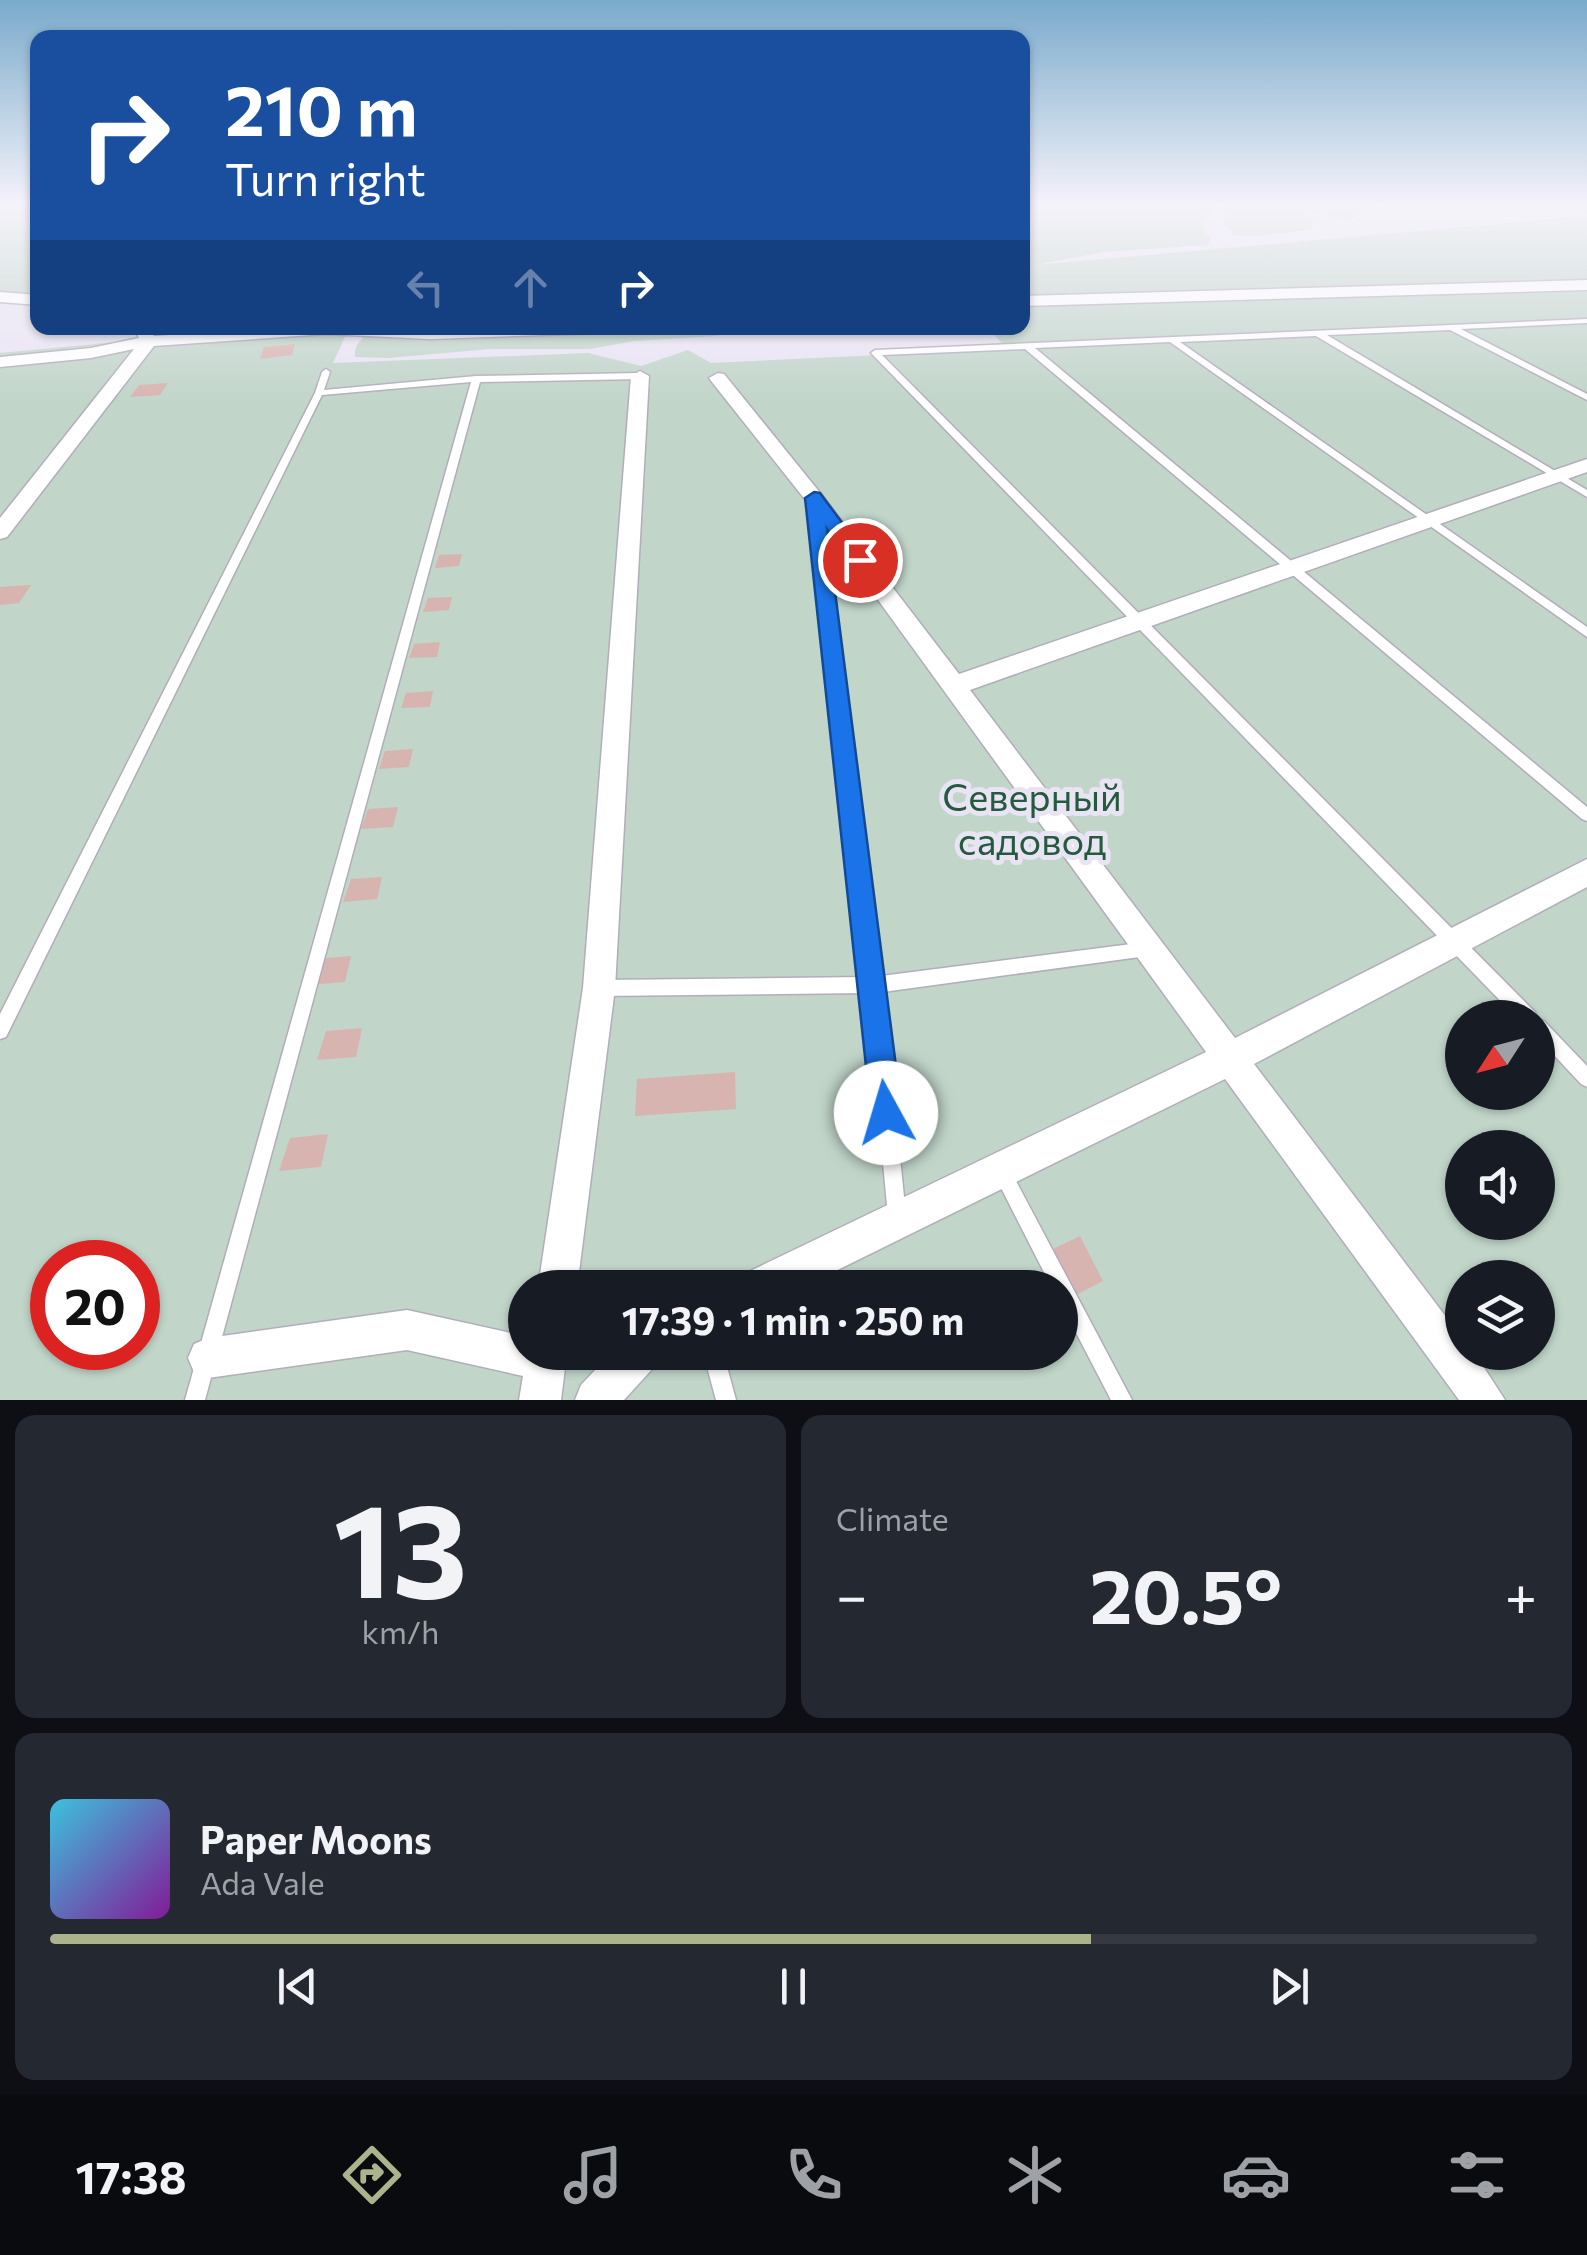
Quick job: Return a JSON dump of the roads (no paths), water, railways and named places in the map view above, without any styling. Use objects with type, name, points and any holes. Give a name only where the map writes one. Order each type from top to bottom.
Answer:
[{"type":"street","points":[[1030,301],[1587,285]]},
{"type":"street","points":[[0,297],[30,299]]},
{"type":"street","points":[[0,362],[92,353],[143,335]]},
{"type":"street","points":[[0,532],[145,335]]},
{"type":"street","points":[[559,1270],[599,988],[640,376]]},
{"type":"street","points":[[718,378],[814,498],[1484,1400]]},
{"type":"street","points":[[954,686],[1587,465]]},
{"type":"street","points":[[794,1270],[1229,1060],[1587,872]]},
{"type":"street","points":[[208,1358],[407,1330],[544,1371]]},
{"type":"street","points":[[596,1400],[624,1370]]},
{"type":"lane","points":[[1511,1000],[875,353],[1587,321]]},
{"type":"lane","points":[[1451,327],[1587,397]]},
{"type":"lane","points":[[1317,333],[1587,494]]},
{"type":"lane","points":[[1171,340],[1587,633]]},
{"type":"lane","points":[[1027,346],[1587,815]]},
{"type":"lane","points":[[0,1031],[319,393],[326,372]]},
{"type":"lane","points":[[319,393],[476,379],[640,376]]},
{"type":"lane","points":[[195,1400],[476,379]]},
{"type":"lane","points":[[814,498],[874,986],[897,1218]]},
{"type":"lane","points":[[599,988],[874,986],[1147,949]]},
{"type":"lane","points":[[1555,1044],[1587,1078]]},
{"type":"lane","points":[[1000,1169],[1122,1400]]},
{"type":"lane","points":[[718,1370],[726,1400]]},
{"type":"park label","name":"Северный садовод","points":[[1032,817]]}]
